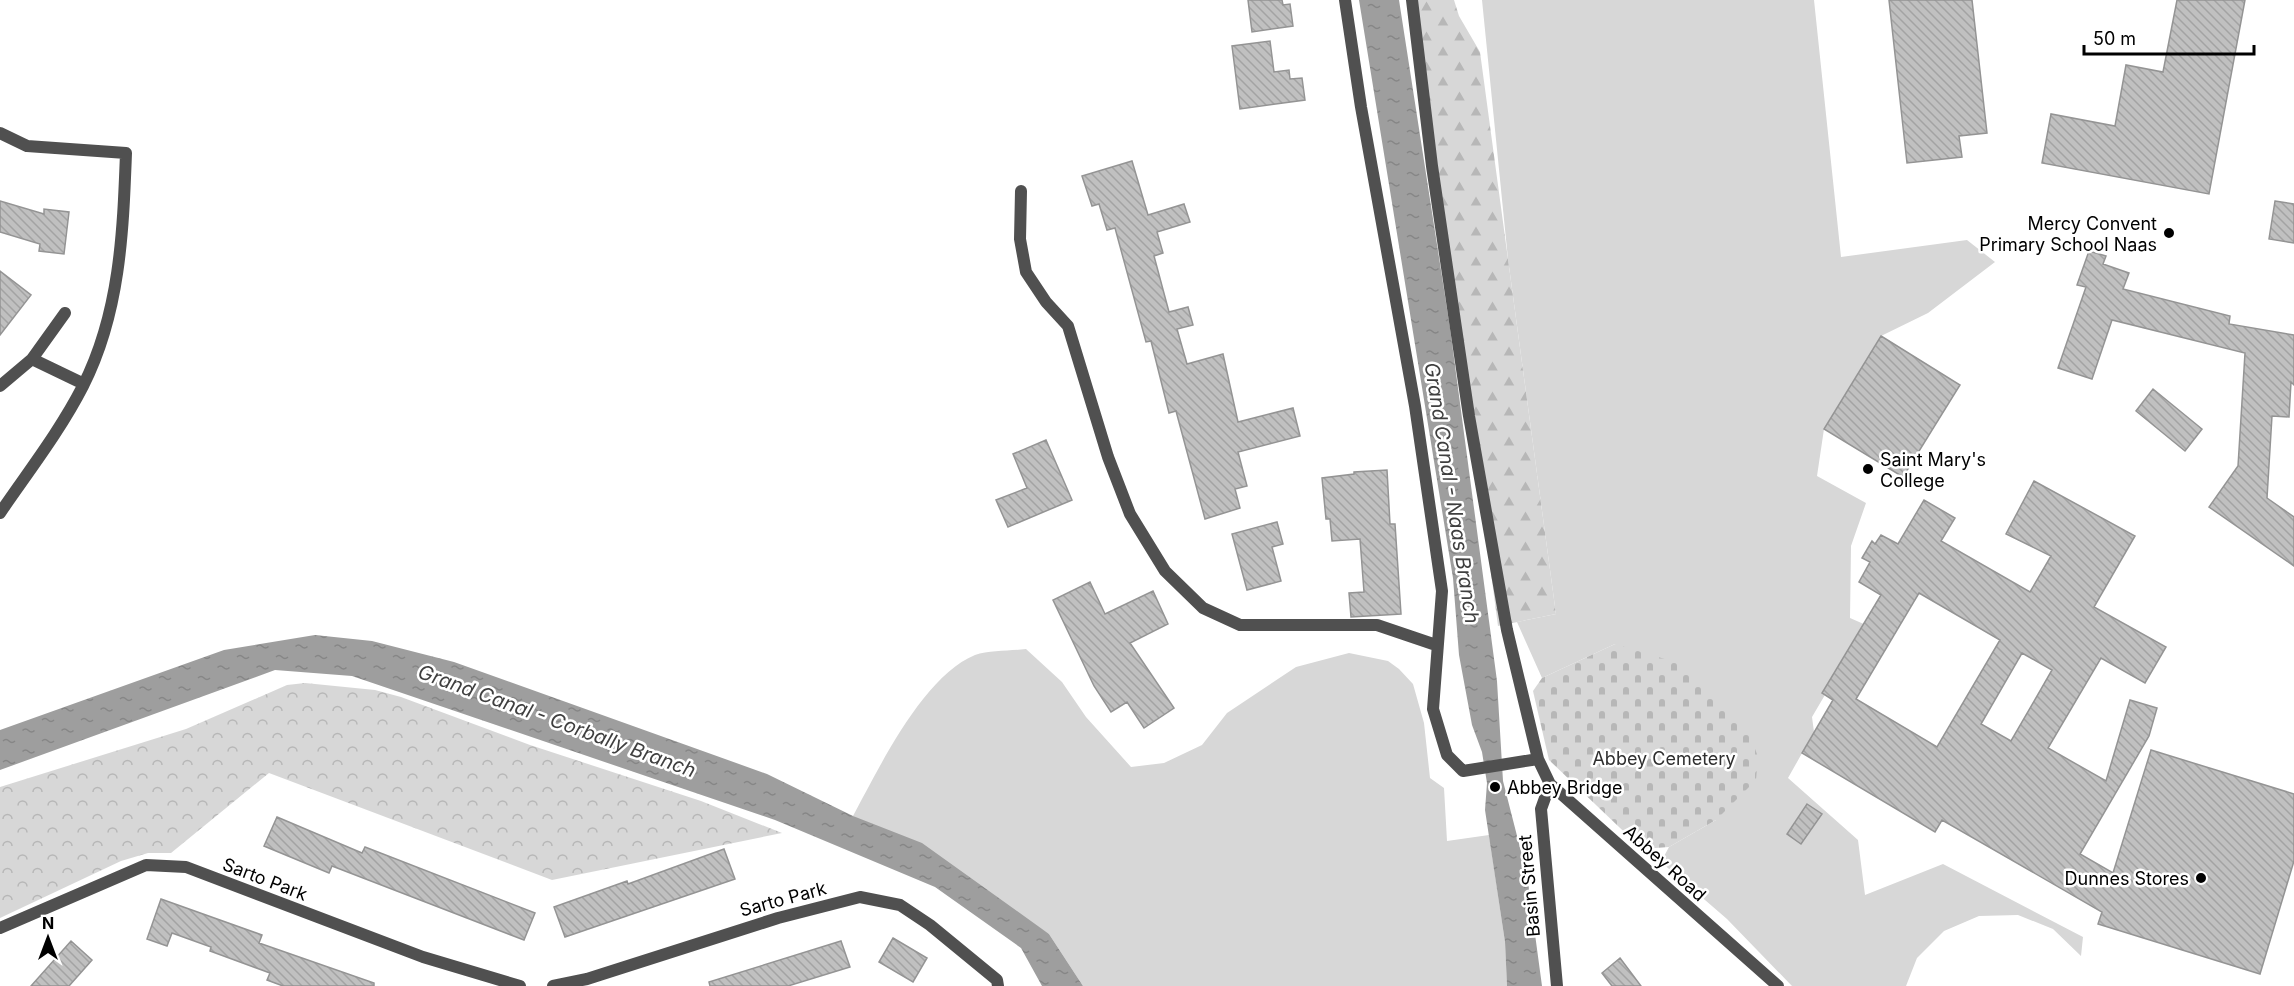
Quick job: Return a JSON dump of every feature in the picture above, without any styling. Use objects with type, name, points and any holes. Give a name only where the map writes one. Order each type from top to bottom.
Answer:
[{"type":"street","points":[[1345,0],[1361,108],[1415,406],[1442,591],[1436,645],[1433,709],[1447,755],[1463,771],[1538,759]]},
{"type":"street","name":"Abbey Road","points":[[1412,0],[1431,166],[1469,416],[1507,630],[1538,759],[1550,784],[1778,986]]},
{"type":"street","points":[[0,133],[27,146],[124,147],[124,226],[117,279],[106,329],[84,384],[67,415],[2,504]]},
{"type":"street","points":[[1021,191],[1020,239],[1026,272],[1046,302],[1068,326],[1111,465],[1130,514],[1165,571],[1203,608],[1240,625],[1377,626],[1436,645]]},
{"type":"street","points":[[0,386],[32,359],[65,313]]},
{"type":"street","points":[[32,359],[84,384]]},
{"type":"street","name":"Basin Street","points":[[1550,784],[1541,809],[1557,986]]},
{"type":"street","name":"Sarto Park","points":[[0,928],[119,875],[146,865],[168,864],[186,867],[423,957],[520,986]]},
{"type":"street","name":"Sarto Park","points":[[553,986],[587,979],[778,918],[860,897],[900,905],[930,925],[997,980],[998,986]]},
{"type":"green space","points":[[1415,0],[1454,0],[1459,16],[1480,52],[1556,614],[1498,626]]},
{"type":"green space","points":[[1482,0],[1814,0],[1841,257],[1967,240],[1995,262],[1928,313],[1881,336],[1824,429],[1817,476],[1866,503],[1851,546],[1850,618],[1866,625],[1812,717],[1814,732],[1788,778],[1858,840],[1865,895],[1943,864],[2083,937],[2081,956],[2053,929],[2018,915],[1979,916],[1944,931],[1917,958],[1906,986],[1792,986],[1727,919],[1661,862],[1669,847],[1716,820],[1615,644],[1542,678],[1517,622],[1556,614],[1508,259]]},
{"type":"green space","name":"Abbey Cemetery","points":[[1615,644],[1678,663],[1746,724],[1758,757],[1756,780],[1716,820],[1669,847],[1642,849],[1549,760],[1533,691],[1542,678]]},
{"type":"green space","points":[[1026,649],[1062,682],[1086,717],[1131,767],[1164,763],[1202,745],[1227,713],[1296,667],[1349,653],[1388,661],[1413,684],[1424,723],[1430,778],[1444,788],[1447,841],[1489,835],[1505,942],[1507,986],[1083,986],[1049,934],[853,816],[904,725],[938,682],[956,666],[975,655]]},
{"type":"green space","points":[[305,683],[375,690],[401,697],[530,745],[701,801],[782,833],[552,880],[269,773],[171,853],[148,853],[121,861],[0,918],[0,787],[186,729],[287,685]]},
{"type":"water","name":"Grand Canal - Naas Branch","points":[[1359,0],[1399,0],[1450,328],[1497,681],[1503,781],[1527,875],[1542,986],[1507,986],[1505,942],[1485,810],[1487,783],[1482,752],[1472,725],[1459,655],[1453,578]]},
{"type":"water","name":"Grand Canal - Corbally Branch","points":[[315,635],[372,641],[454,662],[767,774],[853,816],[922,843],[1049,934],[1083,986],[1042,986],[1021,948],[935,887],[775,820],[352,676],[275,670],[0,770],[0,730],[224,650]]},
{"type":"building","points":[[1248,0],[1282,0],[1283,5],[1290,4],[1293,26],[1252,32]]},
{"type":"building","points":[[1889,0],[1972,0],[1987,133],[1959,136],[1962,157],[1907,163]]},
{"type":"building","points":[[2177,0],[2245,0],[2209,194],[2042,163],[2051,114],[2115,126],[2126,65],[2163,72]]},
{"type":"building","points":[[1270,41],[1274,72],[1289,70],[1290,79],[1302,78],[1305,100],[1240,109],[1232,46]]},
{"type":"building","points":[[1132,161],[1148,215],[1184,204],[1190,222],[1157,232],[1163,253],[1154,256],[1169,312],[1188,307],[1193,325],[1177,329],[1187,364],[1223,354],[1238,422],[1293,408],[1300,436],[1238,452],[1247,486],[1235,489],[1240,508],[1205,519],[1176,411],[1169,413],[1151,341],[1146,342],[1115,228],[1107,230],[1099,204],[1092,206],[1082,176]]},
{"type":"building","points":[[0,201],[44,214],[44,209],[69,212],[64,254],[39,251],[40,244],[0,232]]},
{"type":"building","points":[[2275,201],[2294,204],[2294,243],[2269,239]]},
{"type":"building","points":[[2089,251],[2106,256],[2103,264],[2129,273],[2123,289],[2230,316],[2229,324],[2294,335],[2294,385],[2291,382],[2289,417],[2272,416],[2267,498],[2294,517],[2294,566],[2209,507],[2238,466],[2245,353],[2112,320],[2092,379],[2058,368],[2086,287],[2077,285]]},
{"type":"building","points":[[0,271],[31,295],[0,335]]},
{"type":"building","points":[[1881,336],[1960,385],[1903,477],[1824,429]]},
{"type":"building","points":[[2153,389],[2202,429],[2185,451],[2136,411]]},
{"type":"building","points":[[1046,440],[1072,500],[1008,527],[996,500],[1027,488],[1013,454]]},
{"type":"building","points":[[1387,470],[1390,524],[1395,524],[1401,614],[1351,617],[1349,593],[1364,592],[1360,539],[1332,541],[1330,519],[1326,519],[1322,478],[1354,474],[1354,472]]},
{"type":"building","points":[[2034,481],[2135,536],[2094,607],[2166,647],[2145,683],[2101,658],[2048,748],[2106,781],[2130,700],[2157,708],[2149,736],[2080,854],[2113,873],[2151,750],[2294,794],[2294,861],[2260,974],[2098,924],[2102,912],[1942,820],[1935,832],[1802,753],[1833,700],[1822,693],[1881,595],[1859,582],[1870,562],[1862,558],[1872,541],[1875,544],[1881,535],[1898,544],[1924,500],[1955,518],[1941,541],[2030,592],[2051,556],[2006,534]],"holes":[[[1919,593],[2000,640],[1937,747],[1856,699]],[[2022,653],[2052,670],[2011,741],[1981,724]]]},
{"type":"building","points":[[1277,522],[1283,544],[1272,547],[1281,581],[1247,590],[1232,534]]},
{"type":"building","points":[[1090,582],[1105,614],[1153,591],[1168,624],[1130,643],[1174,708],[1144,728],[1127,702],[1111,712],[1094,686],[1053,600]]},
{"type":"building","points":[[1807,804],[1822,814],[1801,844],[1787,834]]},
{"type":"building","points":[[277,817],[362,853],[365,847],[535,913],[524,940],[332,866],[329,873],[264,846]]},
{"type":"building","points":[[724,849],[735,879],[565,937],[554,907],[627,881],[628,884]]},
{"type":"building","points":[[161,899],[262,935],[259,943],[374,983],[374,986],[283,986],[267,980],[270,973],[210,951],[211,947],[172,933],[167,946],[147,939]]},
{"type":"building","points":[[893,938],[927,958],[913,982],[879,962]]},
{"type":"building","points":[[71,941],[92,960],[69,986],[31,986]]},
{"type":"building","points":[[841,941],[850,967],[788,986],[710,986],[709,982]]},
{"type":"building","points":[[1620,958],[1641,986],[1612,986],[1602,973]]},
{"type":"place","name":"Mercy Convent Primary School Naas","points":[[2169,233]]},
{"type":"place","name":"Saint Mary's College","points":[[1868,469]]},
{"type":"place","name":"Abbey Bridge","points":[[1495,787]]},
{"type":"place","name":"Dunnes Stores","points":[[2201,878]]}]
